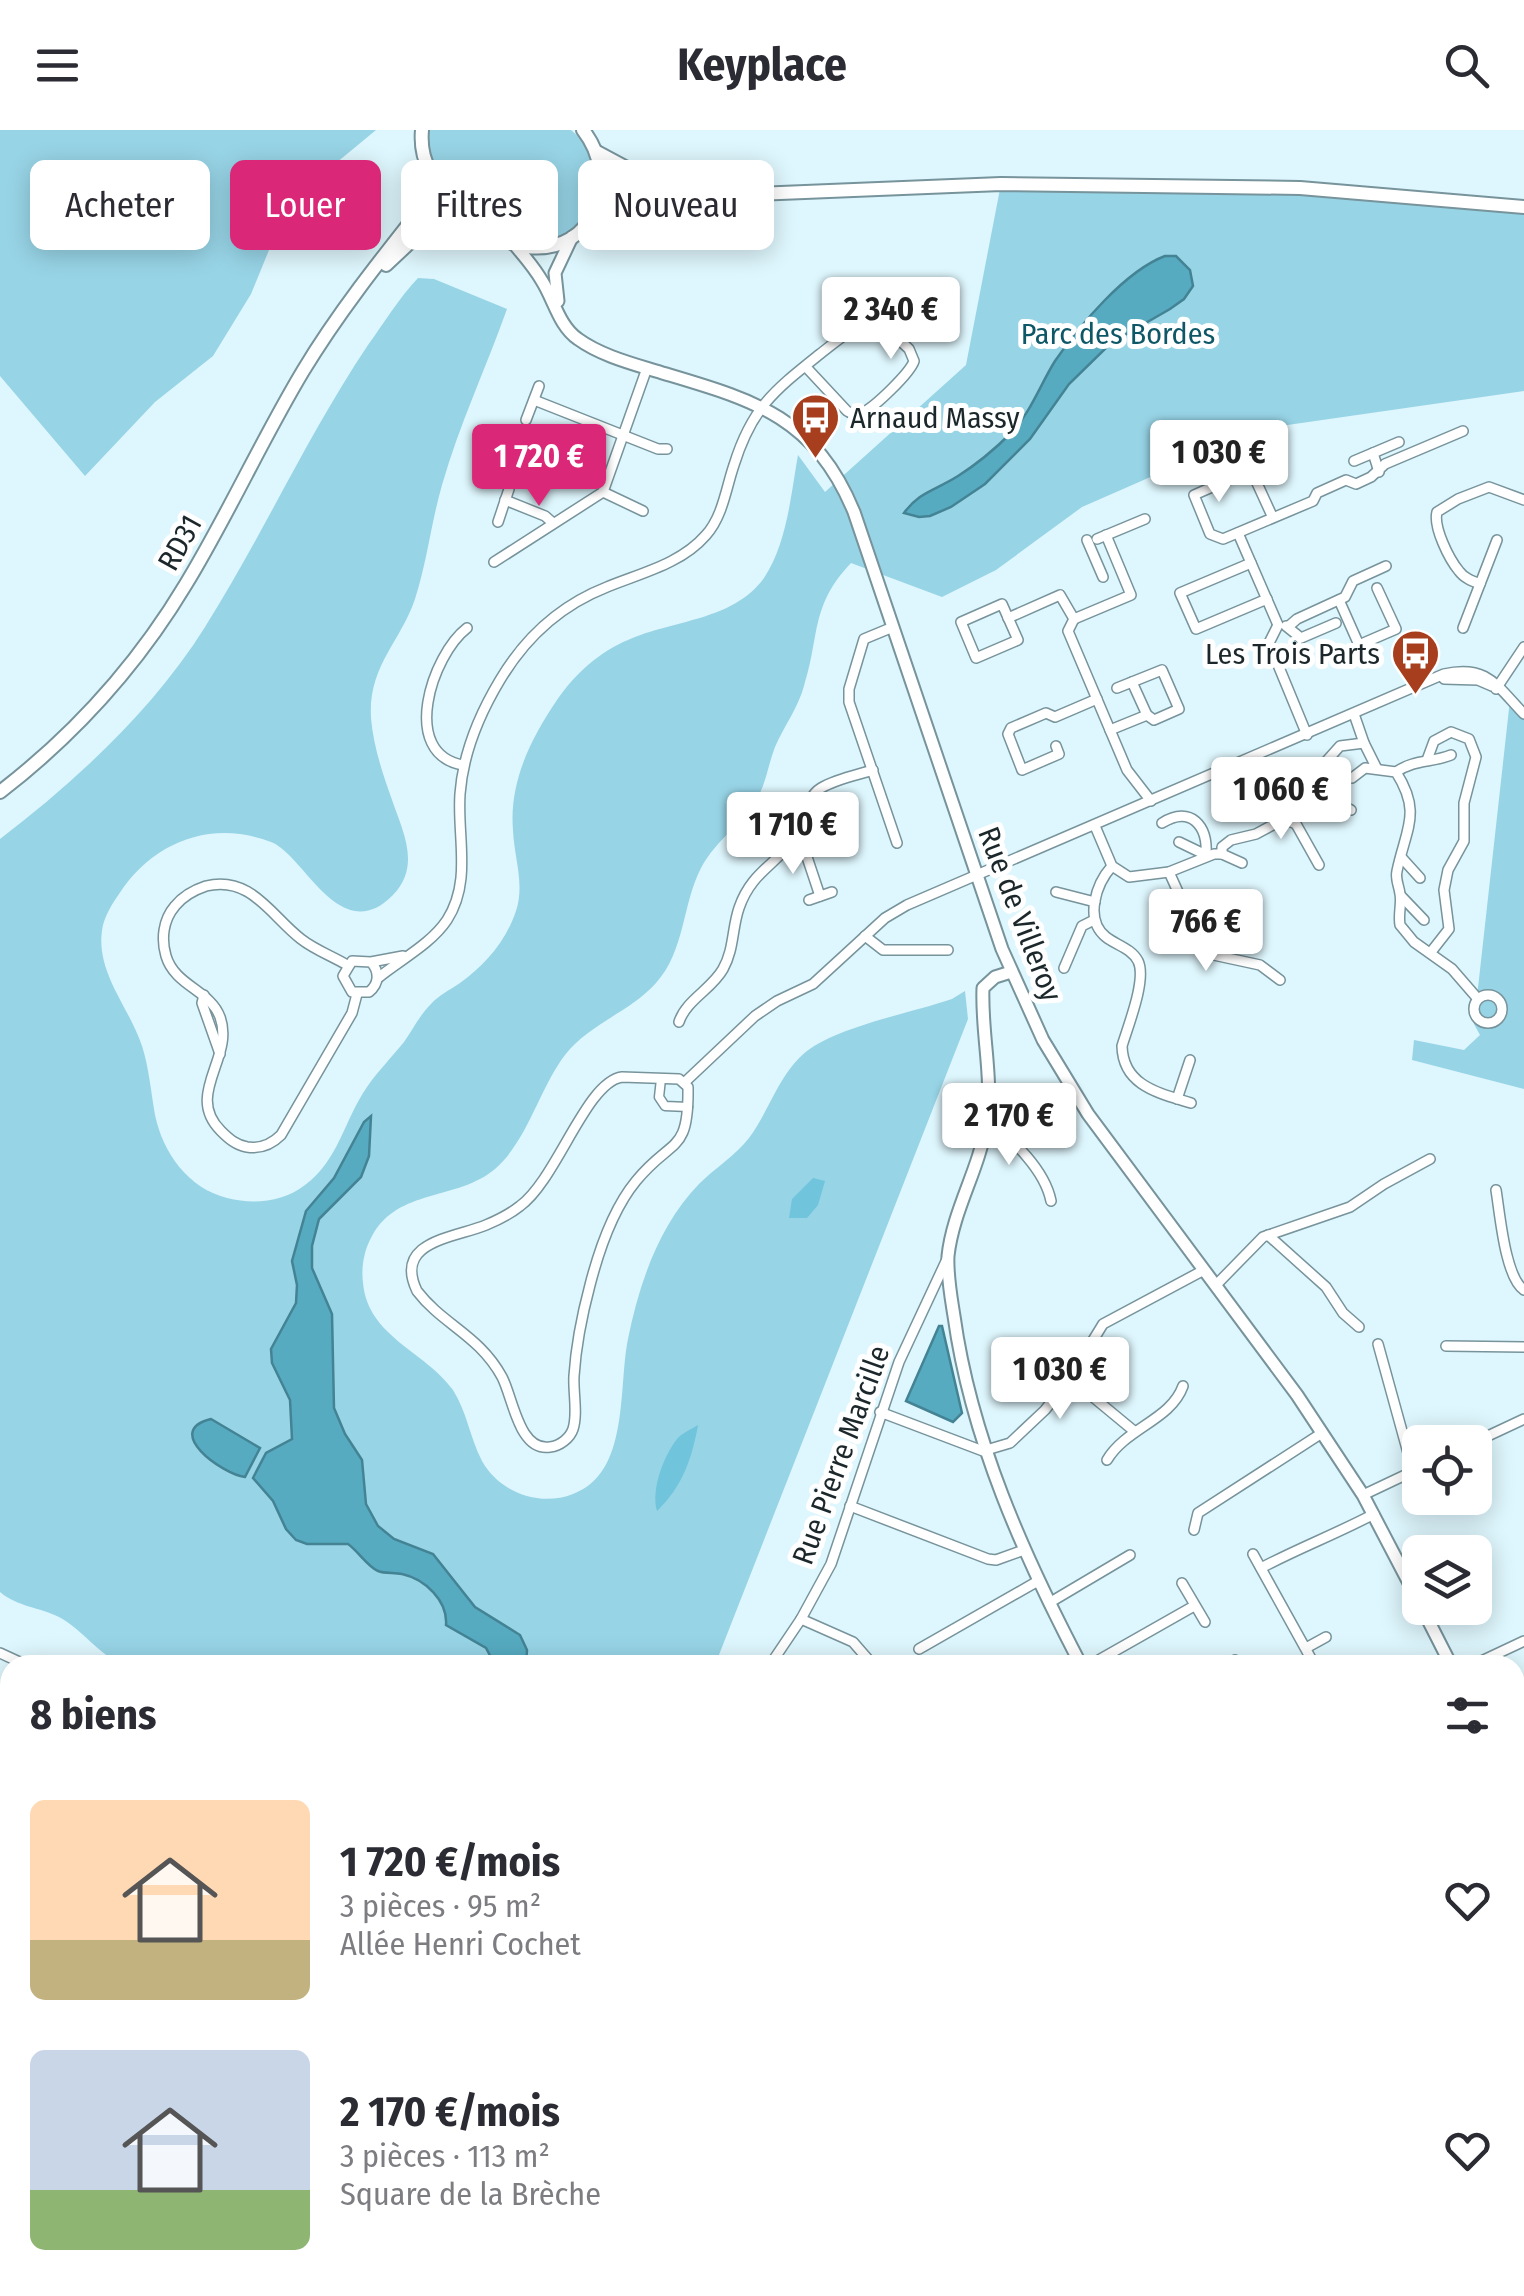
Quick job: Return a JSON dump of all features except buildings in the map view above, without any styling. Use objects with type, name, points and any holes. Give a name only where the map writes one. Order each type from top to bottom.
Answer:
[{"type":"main road","points":[[583,130],[598,160]]},
{"type":"main road","name":"RD31","points":[[421,131],[425,160]]},
{"type":"main road","points":[[597,152],[612,160]]},
{"type":"main road","points":[[774,193],[1001,184],[1300,188],[1524,207]]},
{"type":"main road","points":[[558,242],[572,237],[578,230]]},
{"type":"main road","name":"RD31","points":[[0,792],[50,751],[91,709],[159,626],[304,370],[401,235]]},
{"type":"main road","name":"RD31","points":[[362,287],[402,250]]},
{"type":"street","points":[[560,316],[555,273],[572,237]]},
{"type":"street","name":"Rue de Villeroy","points":[[519,250],[544,283],[564,324],[578,339],[647,368],[728,392],[760,407],[796,428],[838,477],[854,512],[1011,972],[1043,1040],[1080,1102],[1364,1494],[1402,1569]]},
{"type":"street","points":[[358,994],[373,988],[378,978],[440,930],[449,918],[460,888],[463,766],[490,697],[512,661],[535,634],[584,598],[674,561],[708,533],[719,515],[735,460],[760,407],[772,392],[805,366],[844,337],[873,321],[890,328],[914,360],[910,371],[865,411],[855,414],[847,411],[805,366]]},
{"type":"street","points":[[494,562],[602,492],[647,368]]},
{"type":"street","points":[[526,420],[539,386]]},
{"type":"street","points":[[534,400],[658,450],[666,449]]},
{"type":"street","points":[[1273,518],[1251,470],[1194,495],[1214,537],[1223,540],[1313,501],[1316,493],[1346,480],[1356,484],[1380,472],[1385,464],[1464,432]]},
{"type":"street","points":[[1354,461],[1399,442]]},
{"type":"street","points":[[1373,453],[1380,472]]},
{"type":"street","points":[[1480,584],[1456,567],[1434,516],[1444,506],[1484,488],[1493,487],[1523,498]]},
{"type":"street","points":[[498,522],[510,489]]},
{"type":"street","points":[[602,492],[643,511]]},
{"type":"street","points":[[505,500],[552,523]]},
{"type":"street","points":[[1096,538],[1145,519]]},
{"type":"street","points":[[1238,533],[1266,599],[1284,626],[1301,638],[1336,623]]},
{"type":"street","points":[[1096,538],[1112,550],[1131,595],[1074,619],[1068,631],[1127,770],[1151,801]]},
{"type":"street","points":[[1096,538],[1094,557],[1103,577]]},
{"type":"street","points":[[1463,628],[1497,540]]},
{"type":"street","points":[[1094,557],[1112,550]]},
{"type":"street","points":[[1250,563],[1180,593],[1188,612],[1196,630],[1266,599]]},
{"type":"street","points":[[1307,734],[1269,643],[1284,626],[1345,597],[1353,581],[1386,566]]},
{"type":"street","points":[[1338,600],[1360,645],[1396,629],[1377,588]]},
{"type":"street","points":[[1008,618],[1060,595],[1074,619]]},
{"type":"street","points":[[1002,604],[1008,618],[1018,640],[976,658],[961,622],[1002,604]]},
{"type":"street","points":[[893,627],[864,639],[849,689],[897,844]]},
{"type":"street","points":[[463,766],[450,763],[438,752],[429,736],[426,718],[445,656],[456,636],[467,628]]},
{"type":"street","points":[[1498,688],[1524,647]]},
{"type":"street","points":[[1118,688],[1132,682],[1162,670],[1179,709],[1154,720],[1147,715],[1132,682]]},
{"type":"street","points":[[685,1082],[755,1016],[813,984],[897,910],[1460,670],[1481,673],[1524,714]]},
{"type":"street","points":[[1056,746],[1060,754],[1022,770],[1008,734],[1010,728],[1046,713],[1056,717],[1097,699]]},
{"type":"street","points":[[1354,714],[1377,768]]},
{"type":"street","points":[[1110,730],[1147,715]]},
{"type":"street","points":[[1426,760],[1434,741],[1451,732],[1468,739],[1476,757],[1464,803],[1464,841],[1448,870],[1444,890],[1450,929],[1431,952]]},
{"type":"street","points":[[1351,810],[1330,796],[1321,774],[1332,751],[1348,743],[1364,743]]},
{"type":"street","points":[[1352,778],[1365,768],[1396,772],[1408,764],[1435,762],[1451,755]]},
{"type":"street","points":[[679,1022],[682,1013],[712,984],[726,963],[739,906],[747,890],[793,840],[817,790],[873,770]]},
{"type":"street","points":[[1396,772],[1411,800],[1396,879],[1402,896],[1424,920]]},
{"type":"street","points":[[1162,823],[1179,816],[1194,818],[1204,829],[1206,855]]},
{"type":"street","points":[[1222,854],[1222,847],[1230,840],[1256,834],[1284,819],[1296,824],[1319,865]]},
{"type":"street","points":[[1095,826],[1112,866],[1129,876],[1169,872],[1206,855],[1222,854],[1242,863]]},
{"type":"street","points":[[793,840],[806,854],[820,896]]},
{"type":"street","points":[[1180,842],[1206,855]]},
{"type":"street","points":[[1401,857],[1420,878]]},
{"type":"street","points":[[1112,866],[1104,874],[1094,902],[1094,920],[1104,936],[1132,953],[1140,970],[1122,1046],[1127,1069],[1145,1087],[1191,1103]]},
{"type":"street","points":[[1169,872],[1184,909],[1221,932]]},
{"type":"street","points":[[347,965],[300,938],[246,890],[225,884],[203,887],[176,904],[166,922],[163,944],[173,971],[204,995],[217,1010],[223,1028],[220,1054],[206,1088],[211,1118],[225,1134],[252,1148],[273,1142],[281,1135],[352,1013],[358,994]]},
{"type":"street","points":[[810,900],[832,892]]},
{"type":"street","points":[[1056,892],[1094,902]]},
{"type":"street","points":[[1402,896],[1400,925],[1414,942],[1452,968],[1478,999]]},
{"type":"street","points":[[1064,968],[1082,926],[1094,920]]},
{"type":"street","points":[[1198,921],[1197,939],[1209,954],[1255,963],[1280,980]]},
{"type":"street","points":[[865,936],[883,950],[948,950]]},
{"type":"street","points":[[347,965],[359,959],[371,962],[405,956]]},
{"type":"street","points":[[371,962],[378,978]]},
{"type":"street","points":[[347,965],[344,982],[358,994]]},
{"type":"street","points":[[1011,972],[995,977],[984,988],[987,1122],[948,1256],[961,1368],[1024,1550],[1076,1655]]},
{"type":"street","points":[[1177,1099],[1190,1060]]},
{"type":"street","points":[[622,1077],[685,1082],[688,1107],[684,1135],[636,1181],[616,1216],[591,1280],[578,1344],[572,1432],[554,1447],[538,1446],[526,1436],[509,1390],[488,1355],[416,1291],[412,1263],[432,1242],[488,1224],[533,1194],[557,1161],[594,1094],[606,1082],[622,1077]]},
{"type":"street","points":[[660,1079],[659,1097],[666,1106],[688,1107]]},
{"type":"street","points":[[987,1122],[1001,1130],[1020,1152],[1048,1187],[1051,1201]]},
{"type":"street","points":[[1216,1285],[1258,1240],[1350,1207],[1430,1159]]},
{"type":"street","points":[[1496,1190],[1516,1284],[1524,1290]]},
{"type":"street","points":[[1268,1235],[1326,1287],[1343,1313],[1359,1327]]},
{"type":"street","name":"Rue Pierre Marcille","points":[[777,1655],[831,1564],[880,1412],[948,1256]]},
{"type":"street","points":[[880,1412],[972,1448],[988,1451],[1010,1443],[1070,1378],[1103,1324],[1204,1270]]},
{"type":"street","points":[[1378,1344],[1403,1425]]},
{"type":"street","points":[[1446,1346],[1524,1347]]},
{"type":"street","points":[[1070,1378],[1134,1431]]},
{"type":"street","points":[[1107,1460],[1116,1444],[1178,1401],[1183,1386]]},
{"type":"street","points":[[1492,1434],[1524,1419]]},
{"type":"street","points":[[1194,1530],[1198,1513],[1322,1433]]},
{"type":"street","points":[[1364,1494],[1402,1477]]},
{"type":"street","points":[[850,1506],[988,1559],[1024,1550]]},
{"type":"street","points":[[1261,1568],[1374,1514]]},
{"type":"street","points":[[1253,1554],[1310,1655]]},
{"type":"street","points":[[1049,1604],[1122,1556]]},
{"type":"street","points":[[920,1649],[1038,1581]]},
{"type":"street","points":[[1182,1584],[1205,1622]]},
{"type":"street","points":[[1108,1655],[1194,1606]]},
{"type":"street","points":[[801,1619],[853,1642],[866,1655]]},
{"type":"street","name":"Rue de Villeroy","points":[[1430,1625],[1445,1655]]},
{"type":"street","points":[[1306,1648],[1326,1637]]},
{"type":"street","points":[[1495,1655],[1524,1642]]},
{"type":"green space","points":[[0,130],[376,130],[340,160],[230,160],[230,250],[269,250],[251,294],[213,356],[155,402],[85,476],[0,376]]},
{"type":"green space","points":[[427,130],[571,130],[591,160],[578,160],[578,224],[558,238],[558,160],[433,160]]},
{"type":"green space","name":"Parc des Bordes","points":[[1000,189],[1300,190],[1524,207],[1524,391],[1260,429],[1082,507],[996,570],[942,597],[851,563],[822,608],[801,694],[775,747],[760,793],[701,868],[673,957],[656,983],[565,1055],[516,1144],[495,1169],[480,1179],[397,1210],[372,1236],[363,1265],[367,1302],[386,1330],[453,1390],[490,1472],[510,1489],[534,1498],[573,1494],[591,1483],[604,1468],[613,1448],[628,1339],[638,1297],[662,1237],[685,1200],[749,1138],[789,1070],[807,1051],[838,1034],[952,999],[965,991],[968,1019],[719,1655],[107,1655],[59,1617],[0,1592],[0,839],[112,742],[184,658],[226,592],[346,379],[404,294],[418,278],[434,279],[507,309],[449,463],[415,599],[380,669],[371,700],[376,748],[407,847],[402,884],[374,909],[356,911],[324,893],[284,850],[271,842],[249,835],[206,835],[185,840],[149,861],[119,894],[103,925],[103,957],[142,1046],[164,1143],[179,1167],[200,1186],[237,1200],[268,1200],[287,1195],[316,1175],[333,1152],[367,1087],[427,1008],[478,968],[507,932],[519,891],[513,812],[518,778],[539,730],[564,690],[588,665],[617,645],[719,611],[751,592],[764,578],[778,550],[798,455],[825,492],[966,365]]},
{"type":"green space","points":[[1510,700],[1524,711],[1524,1089],[1412,1060],[1414,1040],[1464,1050],[1480,1035],[1474,1024]]},
{"type":"shaded area","points":[[1165,256],[1176,256],[1190,270],[1193,286],[1184,299],[1111,343],[1069,384],[1030,439],[985,484],[930,516],[904,513],[921,496],[972,466],[1011,433],[1055,361],[1090,316],[1134,274]]},
{"type":"shaded area","points":[[371,1116],[369,1156],[361,1177],[319,1219],[312,1246],[312,1268],[332,1314],[334,1408],[362,1460],[366,1504],[378,1526],[394,1539],[433,1554],[475,1607],[520,1635],[527,1655],[490,1655],[486,1648],[446,1625],[439,1600],[419,1581],[378,1571],[348,1544],[307,1544],[296,1540],[286,1529],[273,1501],[253,1478],[266,1453],[292,1439],[290,1400],[272,1363],[271,1349],[296,1303],[292,1261],[306,1211],[334,1178]]},
{"type":"shaded area","points":[[813,1178],[825,1181],[818,1205],[807,1218],[789,1218],[792,1199]]},
{"type":"shaded area","points":[[939,1326],[962,1413],[953,1422],[906,1401]]},
{"type":"shaded area","points":[[211,1419],[260,1448],[245,1477],[211,1460],[194,1442],[192,1433],[197,1425]]},
{"type":"shaded area","points":[[698,1425],[685,1471],[674,1492],[657,1511],[657,1484],[667,1455],[679,1437]]},
{"type":"place","name":"Arnaud Massy","points":[[815,460]]},
{"type":"place","name":"Les Trois Parts","points":[[1415,696]]}]
